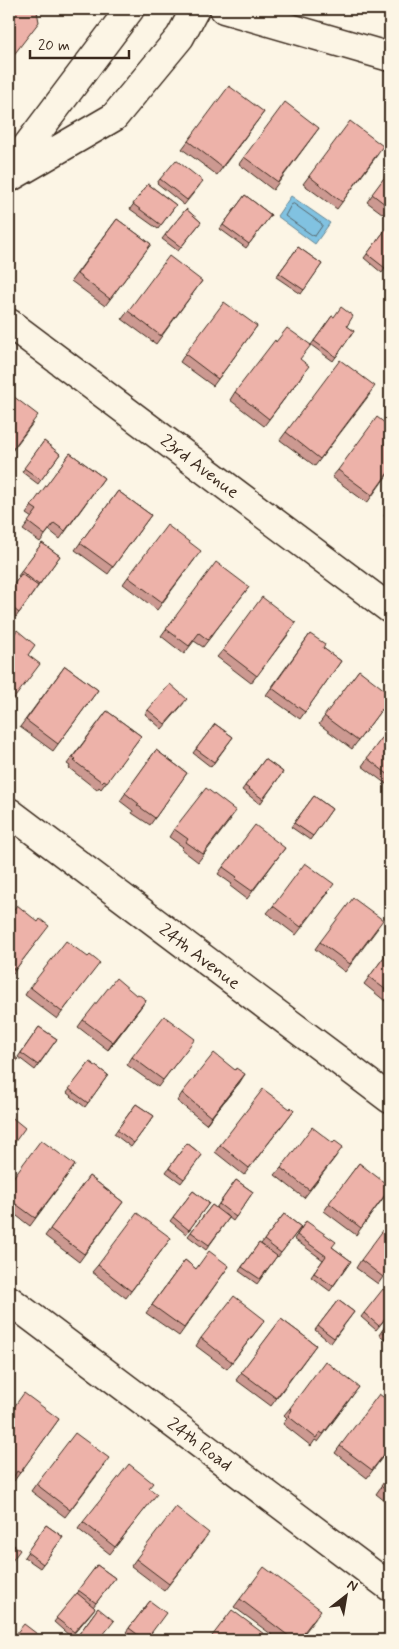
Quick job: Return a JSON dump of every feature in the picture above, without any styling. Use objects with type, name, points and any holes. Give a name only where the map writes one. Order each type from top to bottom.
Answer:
[{"type":"street","points":[[9,170],[130,9]]},
{"type":"street","points":[[9,178],[114,118],[180,37],[195,9]]},
{"type":"street","points":[[224,9],[390,57]]},
{"type":"street","name":"23rd Avenue","points":[[9,323],[390,609]]},
{"type":"street","name":"24th Avenue","points":[[9,812],[390,1099]]},
{"type":"street","name":"24th Road","points":[[9,1300],[390,1587]]},
{"type":"water","points":[[291,196],[330,223],[315,244],[277,216]]},
{"type":"building","points":[[9,9],[34,9],[37,11],[39,22],[9,61]]},
{"type":"building","points":[[229,86],[264,112],[222,167],[188,141]]},
{"type":"building","points":[[285,102],[319,128],[278,182],[244,157]]},
{"type":"building","points":[[350,121],[383,146],[342,202],[309,176]]},
{"type":"building","points":[[176,160],[203,181],[187,200],[160,179]]},
{"type":"building","points":[[390,170],[390,208],[372,194]]},
{"type":"building","points":[[148,184],[176,205],[161,225],[133,204]]},
{"type":"building","points":[[245,195],[271,215],[249,244],[223,225]]},
{"type":"building","points":[[186,209],[201,222],[181,247],[165,235]]},
{"type":"building","points":[[117,219],[151,244],[110,299],[77,274]]},
{"type":"building","points":[[389,225],[390,262],[385,268],[367,254]]},
{"type":"building","points":[[298,247],[322,264],[304,290],[279,273]]},
{"type":"building","points":[[169,256],[202,281],[161,336],[128,311]]},
{"type":"building","points":[[224,302],[257,326],[218,379],[185,354]]},
{"type":"building","points":[[341,307],[353,316],[347,326],[354,331],[336,357],[314,341]]},
{"type":"building","points":[[287,328],[311,345],[300,359],[309,366],[269,419],[235,392],[275,340],[276,342]]},
{"type":"building","points":[[340,360],[375,386],[320,459],[286,432]]},
{"type":"building","points":[[9,393],[38,415],[12,450],[9,447]]},
{"type":"building","points":[[377,417],[390,427],[390,470],[372,495],[338,470]]},
{"type":"building","points":[[44,441],[60,454],[41,480],[24,468]]},
{"type":"building","points":[[70,453],[104,478],[65,531],[54,523],[45,535],[28,522],[37,510],[31,506]]},
{"type":"building","points":[[118,491],[151,515],[113,567],[80,543]]},
{"type":"building","points":[[167,525],[201,551],[162,602],[128,577]]},
{"type":"building","points":[[42,543],[60,556],[39,585],[21,571]]},
{"type":"building","points":[[216,562],[249,587],[208,640],[199,633],[189,646],[166,629]]},
{"type":"building","points":[[21,574],[38,586],[19,613],[9,605],[9,592]]},
{"type":"building","points":[[262,597],[296,623],[257,676],[223,650]]},
{"type":"building","points":[[17,630],[35,645],[28,655],[40,664],[9,705],[9,642]]},
{"type":"building","points":[[310,634],[325,644],[323,648],[341,661],[305,712],[272,688]]},
{"type":"building","points":[[65,666],[98,690],[58,744],[26,720]]},
{"type":"building","points":[[359,670],[390,694],[390,698],[358,741],[324,716]]},
{"type":"building","points":[[170,684],[187,699],[165,724],[148,710]]},
{"type":"building","points":[[107,711],[141,736],[107,782],[104,780],[102,782],[74,761],[76,759],[73,757]]},
{"type":"building","points":[[215,724],[233,737],[214,762],[196,749]]},
{"type":"building","points":[[390,727],[390,776],[367,758]]},
{"type":"building","points":[[156,750],[187,773],[155,818],[137,805],[139,804],[125,793]]},
{"type":"building","points":[[265,759],[283,772],[263,799],[245,786]]},
{"type":"building","points":[[206,788],[236,811],[203,854],[186,842],[188,839],[174,829]]},
{"type":"building","points":[[314,796],[332,809],[313,836],[294,823]]},
{"type":"building","points":[[255,825],[285,848],[252,891],[235,879],[237,877],[223,867]]},
{"type":"building","points":[[305,863],[334,884],[301,927],[273,906]]},
{"type":"building","points":[[353,898],[383,920],[350,964],[320,942]]},
{"type":"building","points":[[17,905],[38,922],[40,919],[49,926],[15,970],[9,965],[9,916]]},
{"type":"building","points":[[66,941],[100,963],[62,1012],[30,987]]},
{"type":"building","points":[[390,949],[390,993],[369,977]]},
{"type":"building","points":[[116,978],[136,995],[138,994],[146,1000],[113,1042],[83,1020]]},
{"type":"building","points":[[164,1016],[195,1039],[163,1080],[132,1057]]},
{"type":"building","points":[[39,1027],[57,1039],[38,1065],[21,1053]]},
{"type":"building","points":[[9,1053],[18,1059],[9,1072]]},
{"type":"building","points":[[214,1053],[235,1070],[236,1068],[245,1074],[211,1117],[182,1093]]},
{"type":"building","points":[[90,1062],[108,1075],[88,1103],[69,1089]]},
{"type":"building","points":[[263,1089],[294,1110],[249,1168],[220,1145]]},
{"type":"building","points":[[136,1104],[154,1116],[134,1143],[117,1130]]},
{"type":"building","points":[[9,1115],[25,1128],[9,1150]]},
{"type":"building","points":[[312,1127],[333,1143],[335,1141],[343,1147],[309,1190],[281,1168]]},
{"type":"building","points":[[41,1140],[75,1165],[35,1218],[9,1199],[9,1183]]},
{"type":"building","points":[[187,1143],[202,1155],[184,1179],[169,1168]]},
{"type":"building","points":[[359,1163],[385,1183],[388,1179],[390,1182],[390,1188],[361,1228],[329,1203]]},
{"type":"building","points":[[89,1176],[123,1202],[84,1254],[50,1229]]},
{"type":"building","points":[[236,1180],[253,1192],[236,1217],[219,1204]]},
{"type":"building","points":[[193,1191],[209,1203],[189,1230],[173,1217]]},
{"type":"building","points":[[212,1205],[229,1218],[209,1245],[191,1232]]},
{"type":"building","points":[[137,1213],[171,1238],[131,1291],[98,1265]]},
{"type":"building","points":[[284,1214],[301,1227],[281,1253],[264,1240]]},
{"type":"building","points":[[306,1221],[336,1242],[332,1247],[351,1261],[333,1286],[314,1273],[326,1256],[297,1235]]},
{"type":"building","points":[[390,1221],[390,1267],[383,1277],[361,1260]]},
{"type":"building","points":[[259,1243],[277,1256],[260,1279],[242,1267]]},
{"type":"building","points":[[209,1251],[229,1266],[184,1328],[152,1305],[185,1260],[196,1269]]},
{"type":"building","points":[[383,1289],[390,1295],[390,1312],[379,1326],[364,1313]]},
{"type":"building","points":[[234,1296],[265,1320],[232,1362],[201,1338]]},
{"type":"building","points":[[338,1300],[354,1312],[334,1338],[318,1326]]},
{"type":"building","points":[[281,1319],[316,1345],[276,1398],[241,1372]]},
{"type":"building","points":[[390,1319],[390,1336],[382,1331]]},
{"type":"building","points":[[325,1361],[359,1387],[323,1434],[320,1432],[316,1438],[288,1416],[292,1410],[290,1408]]},
{"type":"building","points":[[24,1393],[59,1419],[20,1473],[17,1471],[9,1484],[9,1414]]},
{"type":"building","points":[[379,1394],[390,1402],[390,1447],[372,1470],[340,1446]]},
{"type":"building","points":[[75,1433],[109,1458],[70,1510],[36,1484]]},
{"type":"building","points":[[129,1464],[153,1483],[149,1488],[157,1494],[115,1547],[83,1522]]},
{"type":"building","points":[[390,1474],[390,1494],[381,1486]]},
{"type":"building","points":[[176,1507],[209,1533],[169,1584],[136,1559]]},
{"type":"building","points":[[46,1525],[63,1537],[43,1564],[27,1552]]},
{"type":"building","points":[[9,1541],[20,1550],[9,1565]]},
{"type":"building","points":[[97,1565],[115,1578],[96,1603],[78,1590]]},
{"type":"building","points":[[264,1567],[321,1610],[298,1640],[294,1640],[240,1599]]},
{"type":"building","points":[[77,1593],[95,1608],[74,1632],[56,1618]]},
{"type":"building","points":[[150,1601],[166,1613],[145,1640],[129,1628]]},
{"type":"building","points":[[98,1608],[114,1621],[99,1640],[87,1640],[79,1634]]},
{"type":"building","points":[[232,1610],[272,1640],[209,1640]]},
{"type":"building","points":[[24,1624],[45,1640],[11,1640]]}]
